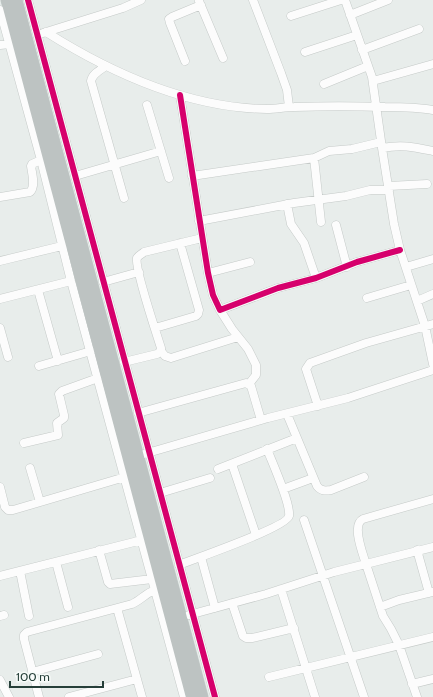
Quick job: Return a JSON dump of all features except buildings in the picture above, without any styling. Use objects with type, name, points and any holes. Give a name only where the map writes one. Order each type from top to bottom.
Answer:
[{"type":"highway","points":[[7,0],[27,37],[67,245],[192,697]]},
{"type":"highway","points":[[16,0],[143,454],[181,618],[192,697]]},
{"type":"street","points":[[28,0],[27,37],[41,160],[67,245],[71,281],[155,590],[192,697]]},
{"type":"street","points":[[0,45],[123,8],[141,0]]},
{"type":"street","points":[[253,0],[287,90],[289,107]]},
{"type":"street","points":[[291,16],[341,0]]},
{"type":"street","points":[[344,0],[373,81],[381,145],[394,224],[400,250],[425,326],[433,364]]},
{"type":"street","points":[[350,15],[388,0]]},
{"type":"street","points":[[185,61],[169,19],[200,2],[223,58]]},
{"type":"street","points":[[0,10],[27,37],[75,176],[138,413],[143,454],[160,493],[215,697]]},
{"type":"street","points":[[362,50],[419,29]]},
{"type":"street","points":[[305,52],[357,35]]},
{"type":"street","points":[[27,37],[72,48],[106,66],[180,95],[209,103],[233,107],[267,109],[289,107],[377,106],[433,110]]},
{"type":"street","points":[[373,81],[433,64]]},
{"type":"street","points":[[106,66],[95,74],[91,81],[124,198]]},
{"type":"street","points":[[324,84],[368,66]]},
{"type":"street","points":[[180,95],[199,221],[213,295],[220,310],[248,349],[256,365],[256,375],[249,384]]},
{"type":"street","points":[[147,105],[169,178]]},
{"type":"street","points":[[192,176],[314,158],[330,151],[381,145],[411,146],[433,151]]},
{"type":"street","points":[[75,176],[161,151]]},
{"type":"street","points":[[314,158],[321,222]]},
{"type":"street","points":[[0,198],[30,192],[33,189],[31,166],[32,164],[41,160]]},
{"type":"street","points":[[199,221],[287,204],[346,196],[370,190],[427,184]]},
{"type":"street","points":[[287,204],[291,224],[304,243],[316,278]]},
{"type":"street","points":[[336,225],[347,266]]},
{"type":"street","points":[[202,238],[144,252],[140,254],[138,258],[137,263],[139,272],[161,351],[165,356],[171,358],[238,337]]},
{"type":"street","points":[[155,328],[196,316],[198,314],[199,310],[180,243]]},
{"type":"street","points":[[0,261],[67,245]]},
{"type":"street","points":[[220,310],[278,288],[316,278],[347,266],[400,250]]},
{"type":"street","points":[[406,267],[433,259]]},
{"type":"street","points":[[208,273],[250,262]]},
{"type":"street","points":[[103,282],[139,272]]},
{"type":"street","points":[[0,300],[71,281]]},
{"type":"street","points":[[367,298],[411,285]]},
{"type":"street","points":[[38,290],[58,361]]},
{"type":"street","points":[[416,301],[433,294]]},
{"type":"street","points":[[318,406],[306,369],[310,363],[366,343],[433,324]]},
{"type":"street","points":[[0,328],[8,357]]},
{"type":"street","points":[[39,366],[91,351]]},
{"type":"street","points":[[124,362],[157,354],[161,351]]},
{"type":"street","points":[[143,454],[261,420],[348,398],[433,370]]},
{"type":"street","points":[[24,444],[58,435],[57,423],[64,418],[59,394],[62,391],[98,378]]},
{"type":"street","points":[[138,413],[246,383],[249,384]]},
{"type":"street","points":[[249,384],[252,388],[261,420]]},
{"type":"street","points":[[287,414],[313,478],[320,490],[326,491],[364,477]]},
{"type":"street","points":[[218,469],[297,438]]},
{"type":"street","points":[[179,565],[256,536],[288,519],[288,510],[283,489],[267,449]]},
{"type":"street","points":[[232,464],[256,536]]},
{"type":"street","points":[[30,468],[40,502]]},
{"type":"street","points":[[0,488],[5,507],[8,510],[13,510],[125,477]]},
{"type":"street","points":[[160,493],[210,478]]},
{"type":"street","points":[[283,489],[313,478]]},
{"type":"street","points":[[417,697],[399,645],[385,621],[380,607],[359,541],[358,524],[359,521],[433,499]]},
{"type":"street","points":[[304,520],[364,697]]},
{"type":"street","points":[[0,576],[142,540]]},
{"type":"street","points":[[181,618],[322,576],[433,547]]},
{"type":"street","points":[[99,550],[108,582],[110,584],[152,579]]},
{"type":"street","points":[[380,607],[399,600],[431,592],[417,550]]},
{"type":"street","points":[[201,557],[214,608]]},
{"type":"street","points":[[56,562],[68,607]]},
{"type":"street","points":[[20,571],[30,616]]},
{"type":"street","points":[[281,589],[315,697]]},
{"type":"street","points":[[39,697],[24,639],[24,635],[27,632],[136,602],[146,594],[155,590]]},
{"type":"street","points":[[232,602],[246,638],[252,638],[294,628]]},
{"type":"street","points":[[117,608],[142,697]]},
{"type":"street","points":[[269,677],[433,637]]},
{"type":"street","points":[[32,672],[98,654]]},
{"type":"street","points":[[69,697],[100,693],[137,678]]},
{"type":"street","points":[[412,684],[433,679]]},
{"type":"street","points":[[0,680],[9,697]]},
{"type":"cycle path","points":[[28,0],[215,697]]},
{"type":"cycle path","points":[[180,95],[208,273],[213,295],[220,310],[278,288],[316,278],[357,262],[400,250]]}]
